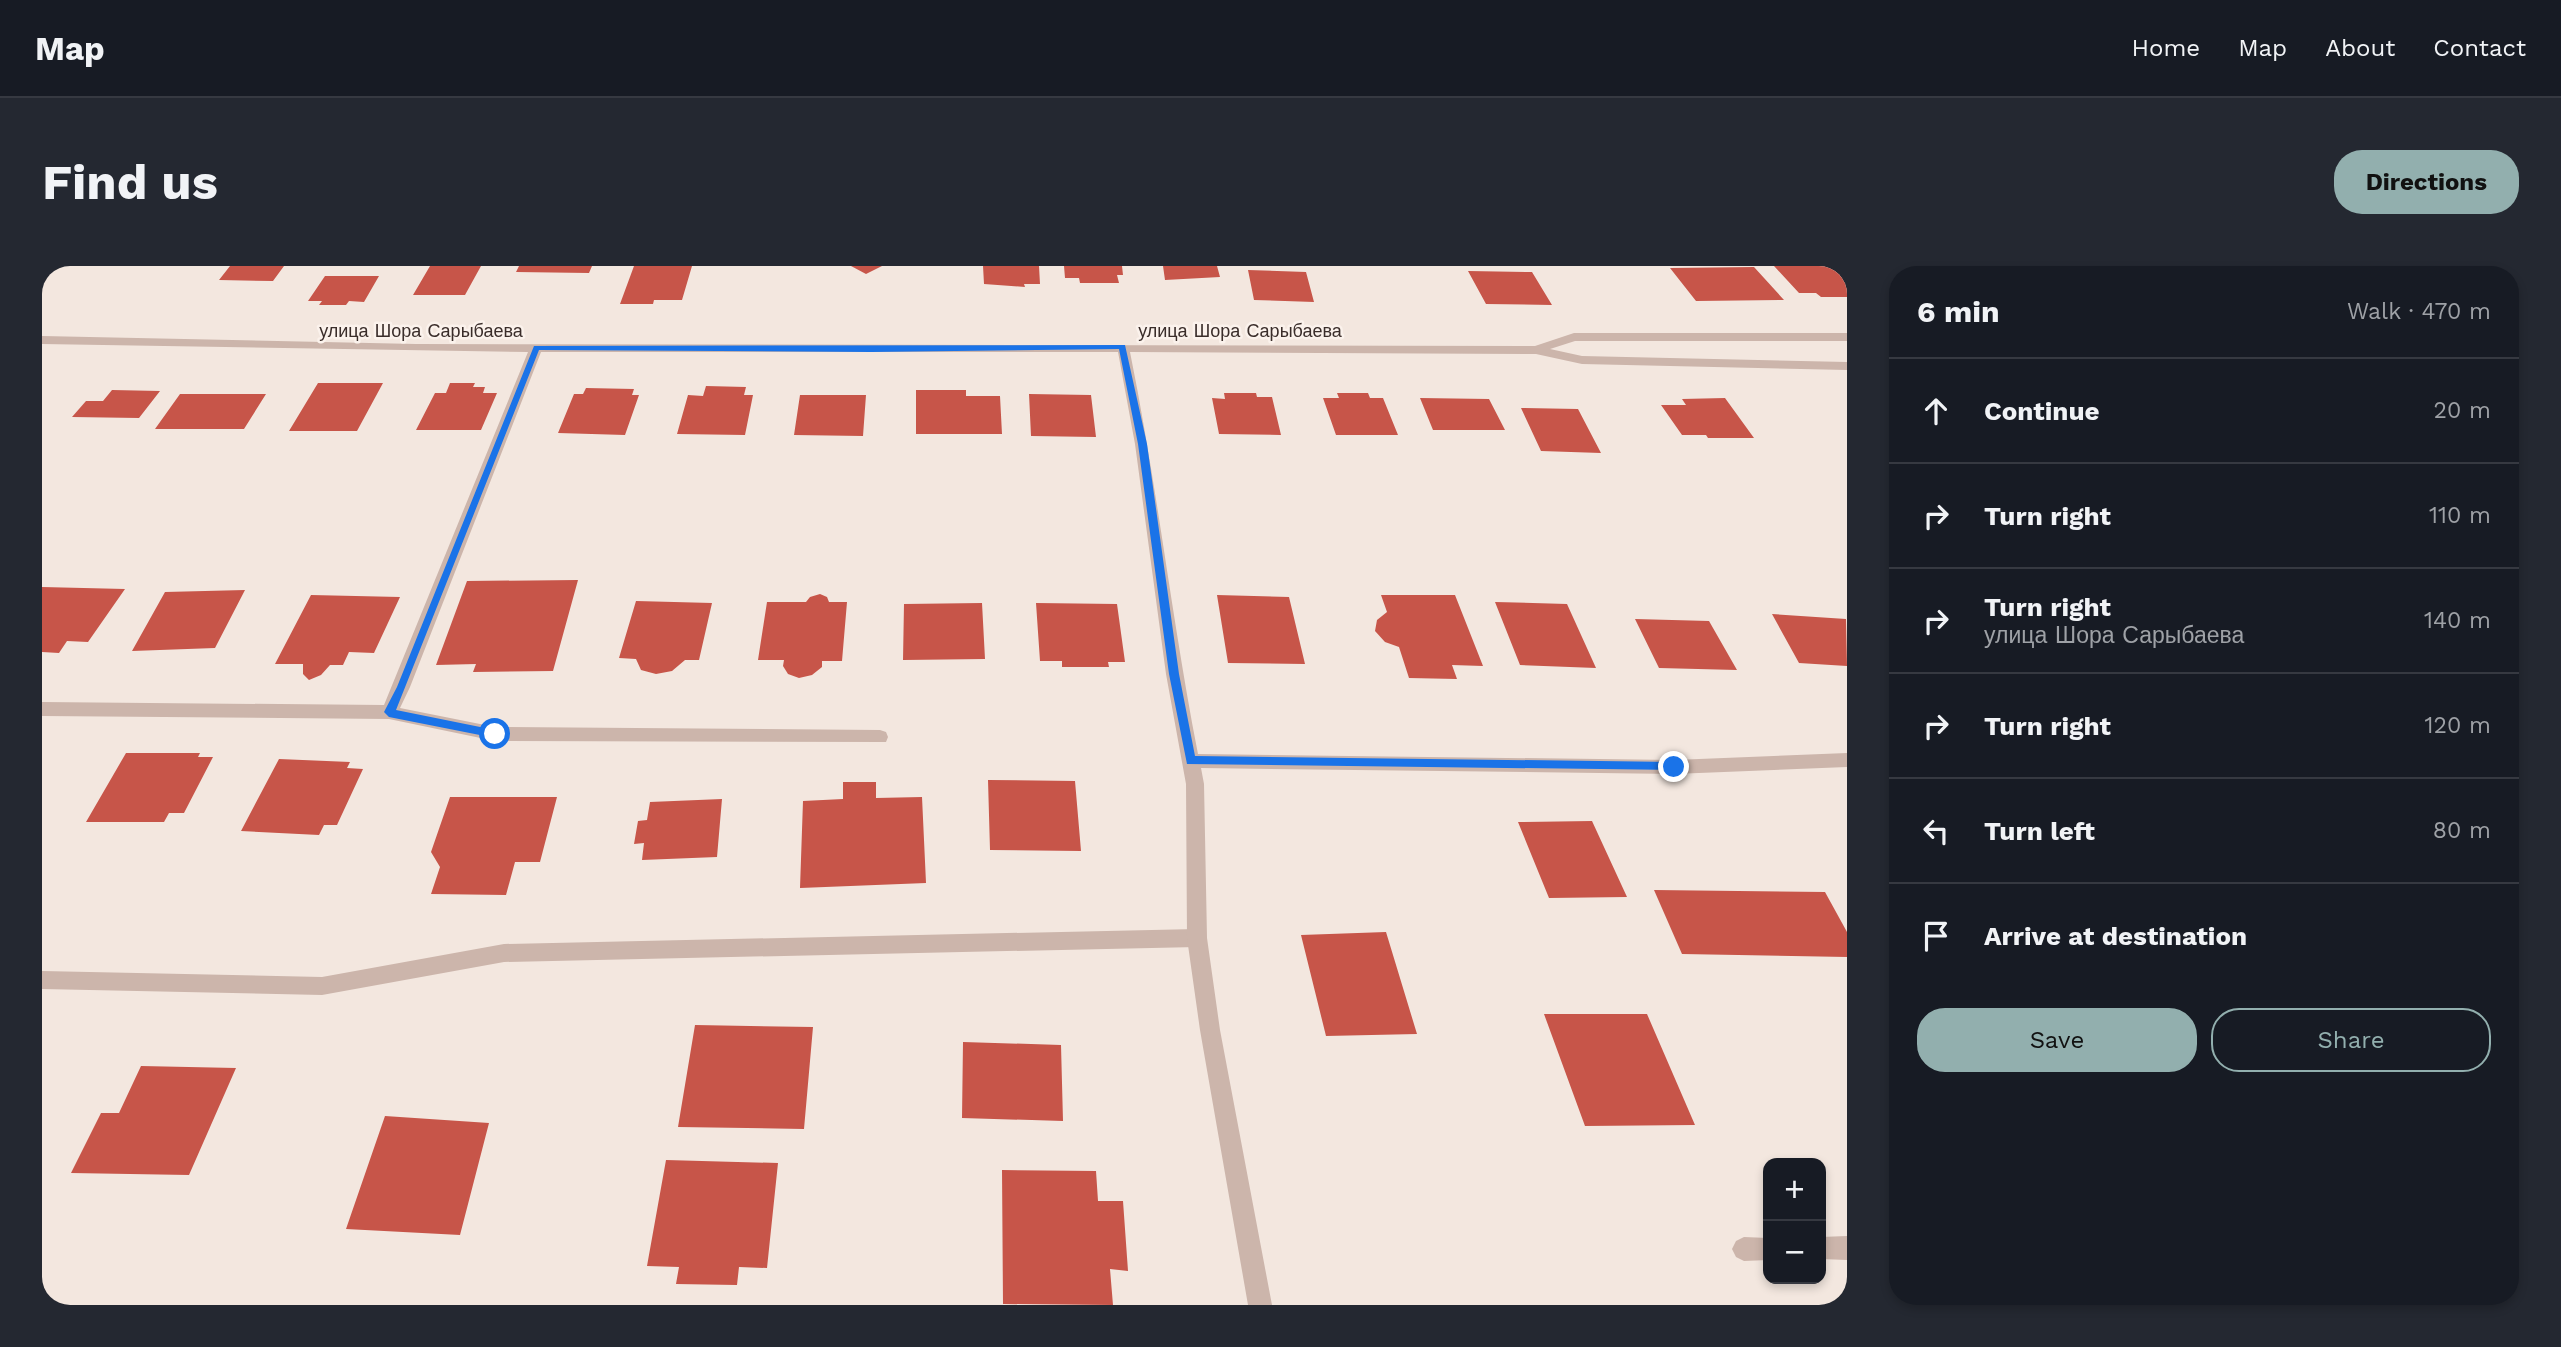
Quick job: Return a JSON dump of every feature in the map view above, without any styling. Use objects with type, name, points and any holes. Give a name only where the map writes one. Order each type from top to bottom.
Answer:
[{"type":"street","name":"улица Шора Сарыбаева","points":[[42,340],[251,346],[794,350],[1122,347],[1536,350],[1574,337],[1847,337]]},
{"type":"street","points":[[1122,347],[1142,444],[1174,674],[1195,784],[1197,938],[1210,1030],[1260,1305]]},
{"type":"street","points":[[389,712],[402,687],[536,348]]},
{"type":"street","points":[[1536,350],[1582,360],[1847,366]]},
{"type":"street","points":[[42,709],[389,712],[495,734],[880,737]]},
{"type":"street","points":[[1191,761],[1674,767],[1847,760]]},
{"type":"street","points":[[42,981],[322,986],[504,953],[1197,938]]},
{"type":"street","points":[[1826,1248],[1847,1248]]},
{"type":"street","points":[[1744,1249],[1763,1249]]},
{"type":"building","points":[[230,266],[284,266],[273,281],[219,280]]},
{"type":"building","points":[[430,266],[481,266],[465,295],[413,295]]},
{"type":"building","points":[[519,266],[592,266],[589,273],[516,272]]},
{"type":"building","points":[[634,266],[692,266],[682,300],[654,300],[653,304],[620,304]]},
{"type":"building","points":[[851,266],[882,266],[866,274]]},
{"type":"building","points":[[983,266],[1039,266],[1040,284],[1024,284],[1025,287],[984,284]]},
{"type":"building","points":[[1064,266],[1122,266],[1123,275],[1117,275],[1119,283],[1080,283],[1079,278],[1065,278]]},
{"type":"building","points":[[1163,266],[1217,266],[1220,277],[1165,280]]},
{"type":"building","points":[[1774,266],[1836,266],[1847,277],[1847,297],[1821,297],[1816,293],[1799,293]]},
{"type":"building","points":[[1754,267],[1784,300],[1696,301],[1670,268]]},
{"type":"building","points":[[1248,270],[1306,272],[1314,302],[1254,300]]},
{"type":"building","points":[[1468,271],[1532,272],[1552,305],[1486,304]]},
{"type":"building","points":[[325,276],[379,276],[364,302],[319,305],[322,301],[308,301]]},
{"type":"building","points":[[318,383],[383,383],[357,431],[289,431]]},
{"type":"building","points":[[450,383],[475,383],[473,387],[485,387],[483,393],[497,393],[481,430],[416,430],[435,393],[446,393]]},
{"type":"building","points":[[706,386],[746,387],[744,395],[753,395],[745,435],[677,434],[688,395],[703,396]]},
{"type":"building","points":[[586,388],[634,389],[632,395],[639,395],[625,435],[558,433],[574,394],[583,394]]},
{"type":"building","points":[[112,390],[160,391],[139,418],[72,417],[86,401],[103,401]]},
{"type":"building","points":[[916,390],[966,390],[966,396],[1000,396],[1002,434],[916,434]]},
{"type":"building","points":[[1224,393],[1256,393],[1257,397],[1272,397],[1281,435],[1219,434],[1212,398],[1225,399]]},
{"type":"building","points":[[1337,393],[1368,393],[1370,398],[1383,398],[1398,435],[1336,435],[1323,398],[1339,398]]},
{"type":"building","points":[[180,394],[266,394],[244,429],[155,429]]},
{"type":"building","points":[[1029,394],[1091,395],[1096,437],[1031,436]]},
{"type":"building","points":[[800,395],[866,395],[863,436],[794,435]]},
{"type":"building","points":[[1420,398],[1489,399],[1505,430],[1433,430]]},
{"type":"building","points":[[1725,398],[1754,438],[1682,435],[1661,405],[1686,405],[1682,399]]},
{"type":"building","points":[[1521,408],[1578,409],[1601,453],[1541,451]]},
{"type":"building","points":[[578,580],[553,671],[473,672],[476,664],[436,665],[467,581]]},
{"type":"building","points":[[42,587],[125,589],[88,642],[67,641],[59,653],[42,652]]},
{"type":"building","points":[[245,590],[215,648],[132,651],[165,592]]},
{"type":"building","points":[[820,594],[827,597],[829,602],[847,602],[842,661],[822,661],[822,667],[812,675],[799,678],[788,674],[783,666],[784,660],[758,660],[767,602],[806,602],[810,597]]},
{"type":"building","points":[[311,595],[400,597],[374,653],[349,652],[343,665],[330,665],[321,675],[309,680],[303,674],[303,664],[275,664]]},
{"type":"building","points":[[1217,595],[1289,597],[1305,664],[1228,663]]},
{"type":"building","points":[[1381,595],[1455,595],[1483,666],[1452,665],[1457,679],[1409,678],[1399,647],[1385,642],[1375,631],[1377,620],[1387,612]]},
{"type":"building","points":[[636,601],[712,603],[699,660],[685,660],[672,671],[656,674],[641,670],[636,659],[619,658]]},
{"type":"building","points":[[1495,602],[1567,604],[1596,668],[1520,665]]},
{"type":"building","points":[[982,603],[985,659],[903,660],[904,604]]},
{"type":"building","points":[[1036,603],[1117,604],[1125,662],[1108,662],[1109,667],[1062,667],[1062,661],[1040,661]]},
{"type":"building","points":[[1772,614],[1846,619],[1847,666],[1799,663]]},
{"type":"building","points":[[1635,619],[1709,621],[1737,670],[1659,668]]},
{"type":"building","points":[[126,753],[200,753],[198,757],[213,757],[184,813],[169,813],[164,822],[86,822]]},
{"type":"building","points":[[279,759],[350,762],[347,768],[363,769],[337,825],[324,825],[319,835],[241,831]]},
{"type":"building","points":[[988,780],[1075,781],[1081,851],[990,850]]},
{"type":"building","points":[[843,782],[876,782],[876,798],[922,797],[926,883],[800,888],[803,801],[843,799]]},
{"type":"building","points":[[450,797],[557,797],[540,862],[515,862],[506,895],[431,894],[440,867],[431,852]]},
{"type":"building","points":[[722,799],[717,857],[642,860],[644,843],[634,844],[638,821],[647,820],[650,802]]},
{"type":"building","points":[[1592,821],[1627,897],[1549,898],[1518,822]]},
{"type":"building","points":[[1654,890],[1825,892],[1847,932],[1847,957],[1682,954]]},
{"type":"building","points":[[1386,932],[1417,1034],[1326,1036],[1301,935]]},
{"type":"building","points":[[1544,1014],[1647,1014],[1695,1125],[1585,1126]]},
{"type":"building","points":[[695,1025],[813,1027],[804,1129],[678,1127]]},
{"type":"building","points":[[963,1042],[1061,1045],[1063,1121],[962,1118]]},
{"type":"building","points":[[141,1066],[236,1068],[189,1175],[71,1173],[101,1113],[119,1113]]},
{"type":"building","points":[[385,1116],[489,1123],[460,1235],[346,1229]]},
{"type":"building","points":[[666,1160],[778,1163],[767,1268],[739,1267],[737,1285],[676,1284],[679,1267],[647,1266]]},
{"type":"building","points":[[1002,1170],[1096,1171],[1098,1201],[1123,1201],[1128,1271],[1110,1269],[1113,1305],[1003,1304]]},
{"type":"route","points":[[495,734],[389,712],[402,687],[536,348],[871,350],[1122,347],[1142,444],[1174,674],[1191,761],[1674,767]]}]
